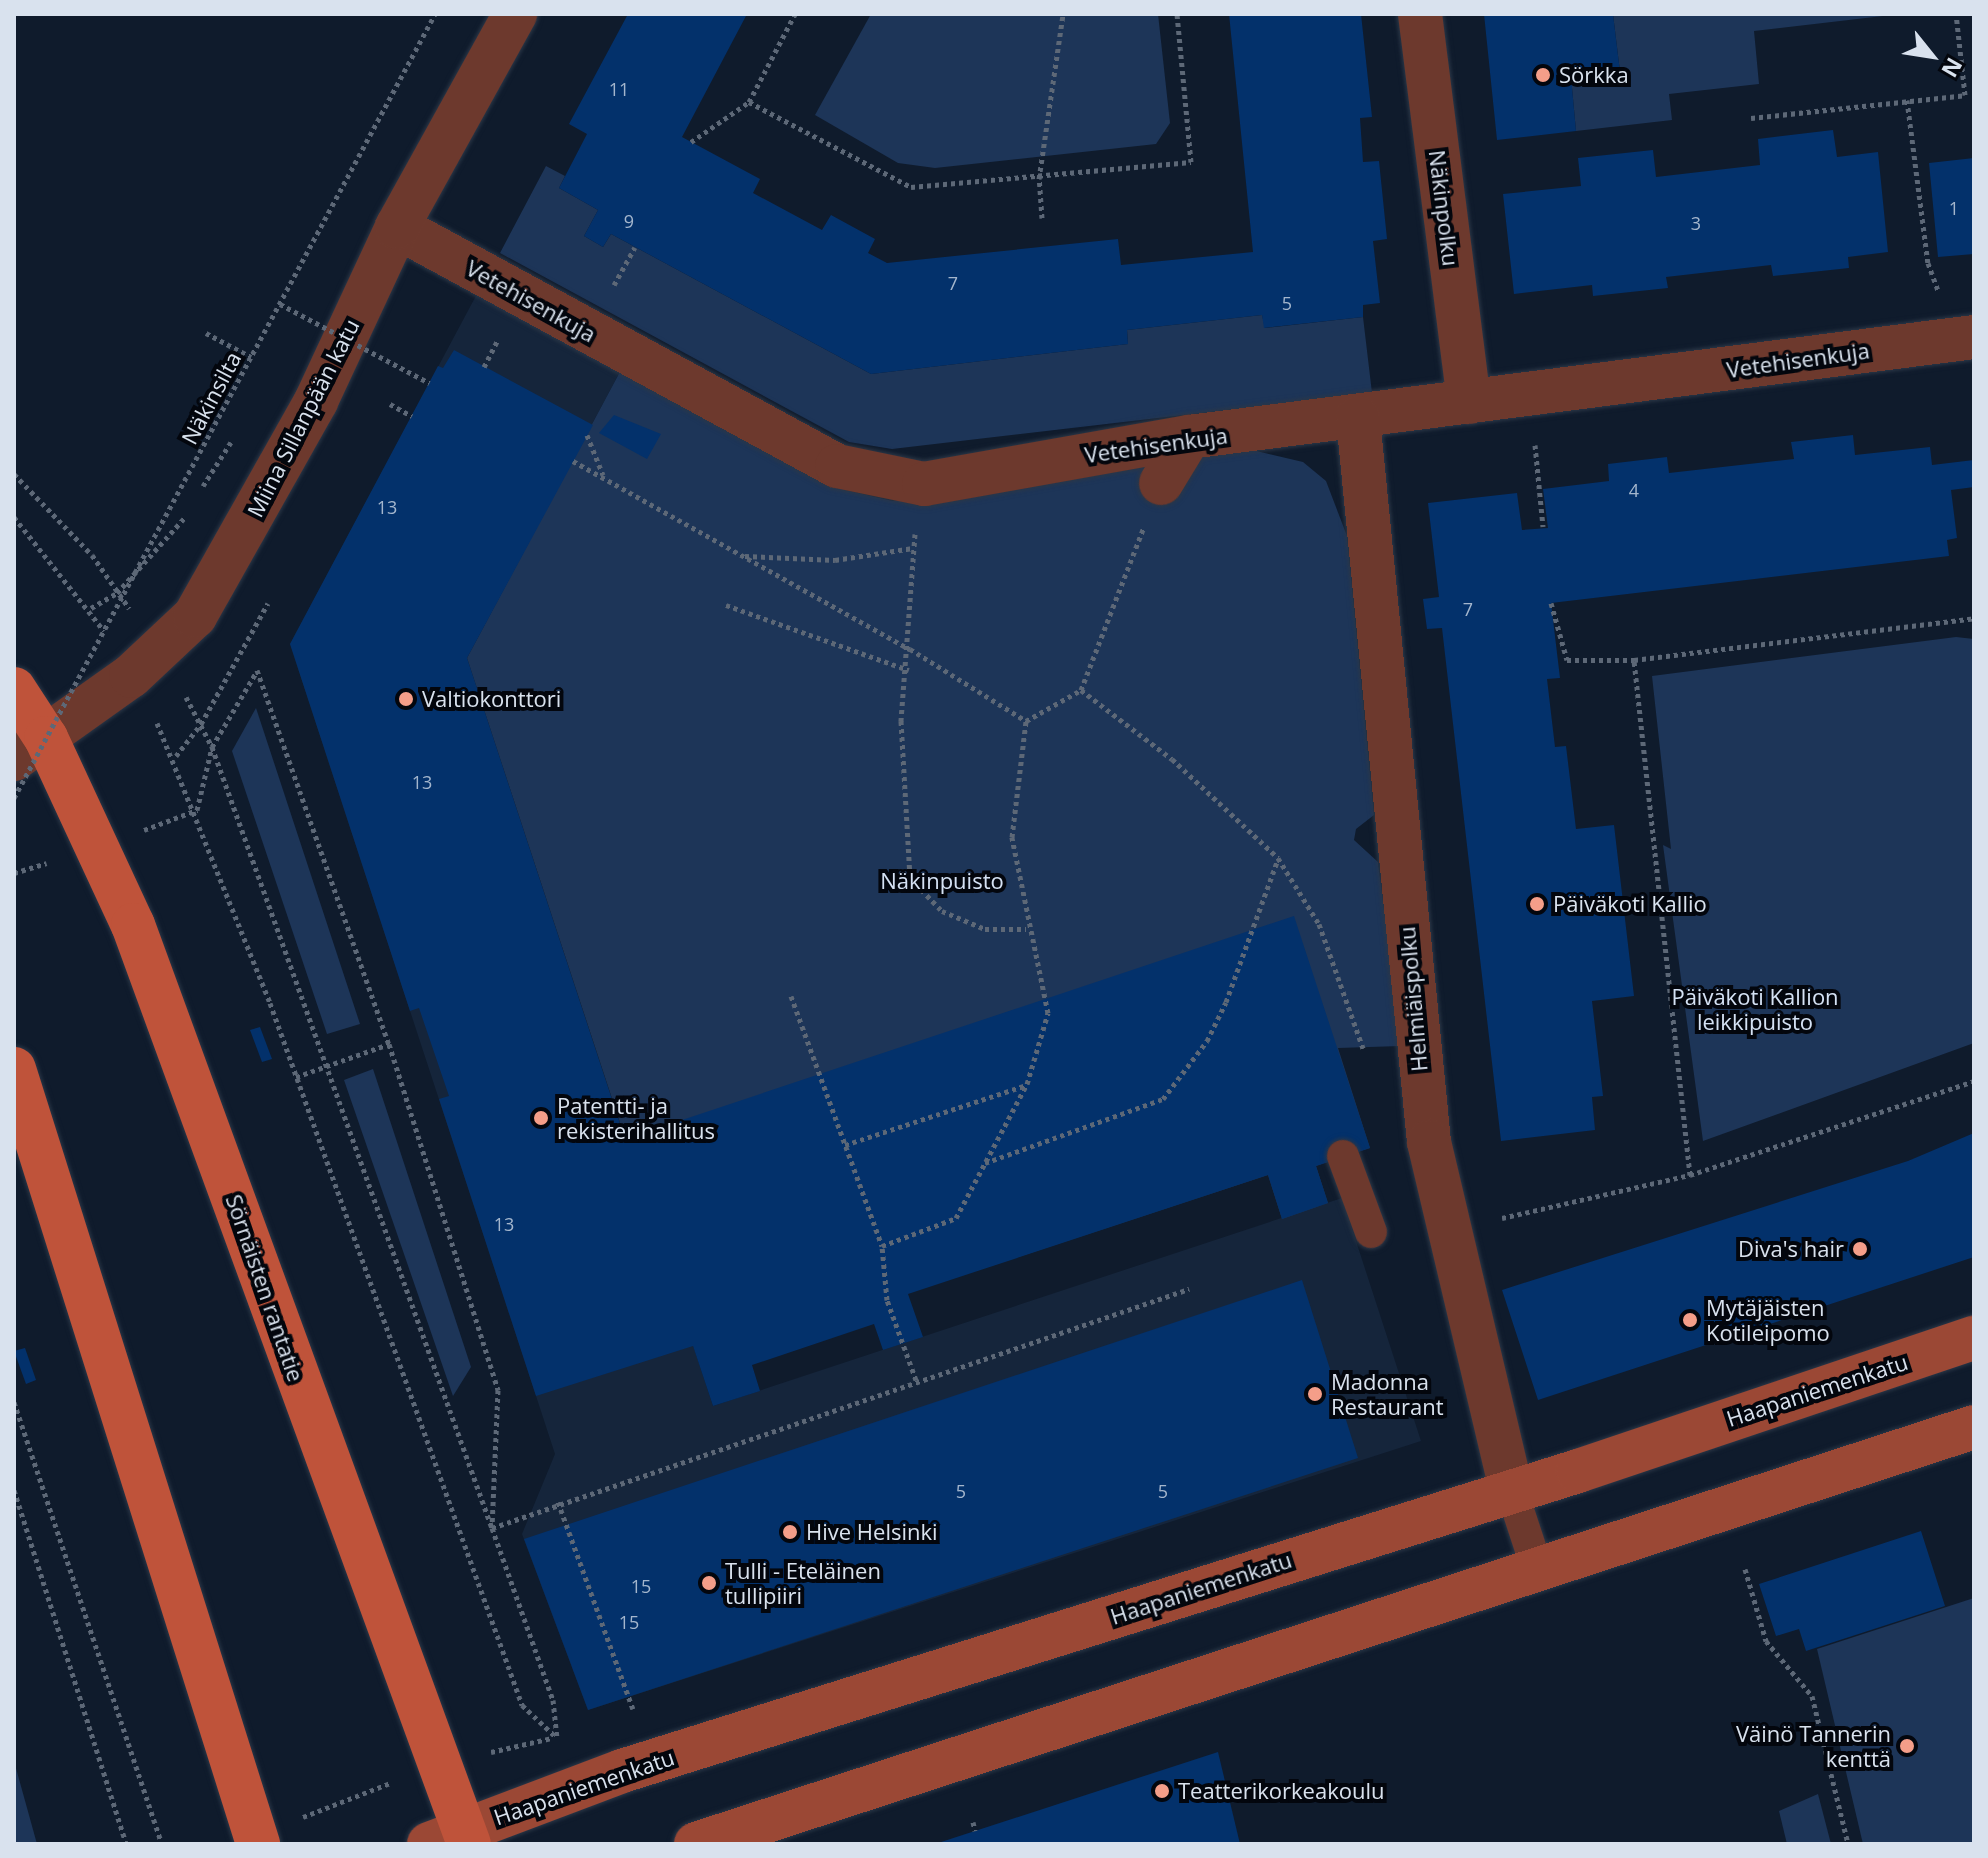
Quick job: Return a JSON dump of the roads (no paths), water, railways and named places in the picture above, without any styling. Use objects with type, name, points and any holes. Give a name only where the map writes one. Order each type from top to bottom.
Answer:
[{"type":"main road","name":"Sörnäisten rantatie","points":[[14,689],[30,749],[133,925],[454,1839]]},
{"type":"main road","points":[[14,1069],[258,1844]]},
{"type":"main road","name":"Haapaniemenkatu","points":[[454,1839],[622,1771],[1511,1489],[1974,1338]]},
{"type":"main road","points":[[696,1844],[1974,1427]]},
{"type":"street","name":"Miina Sillanpään katu","points":[[30,749],[162,650],[195,616],[272,483],[397,227],[515,14]]},
{"type":"street","name":"Näkinpolku","points":[[1420,14],[1469,402]]},
{"type":"street","name":"Vetehisenkuja","points":[[397,227],[837,466],[924,484],[1189,437],[1358,418],[1965,338]]},
{"type":"street","name":"Helmiäispolku","points":[[1358,418],[1422,1093],[1450,1231],[1511,1489]]},
{"type":"street","points":[[1161,483],[1189,437]]},
{"type":"lane","points":[[1343,1156],[1371,1232]]},
{"type":"lane","name":"Helmiäispolku","points":[[1511,1489],[1537,1568]]},
{"type":"place","name":"Sörkka","points":[[1543,75]]},
{"type":"place","name":"Valtiokonttori","points":[[406,699]]},
{"type":"place","name":"Päiväkoti Kallio","points":[[1537,904]]},
{"type":"place","name":"Patentti- ja rekisterihallitus","points":[[541,1118]]},
{"type":"place","name":"Diva's hair","points":[[1860,1249]]},
{"type":"place","name":"Mytäjäisten Kotileipomo","points":[[1690,1320]]},
{"type":"place","name":"Madonna Restaurant","points":[[1315,1394]]},
{"type":"place","name":"Hive Helsinki","points":[[790,1532]]},
{"type":"place","name":"Tulli - Eteläinen tullipiiri","points":[[709,1583]]},
{"type":"place","name":"Väinö Tannerin kenttä","points":[[1907,1746]]},
{"type":"place","name":"Teatterikorkeakoulu","points":[[1162,1791]]},
{"type":"park label","name":"Näkinpuisto","points":[[942,881]]},
{"type":"park label","name":"Päiväkoti Kallion leikkipuisto","points":[[1755,1008]]}]
